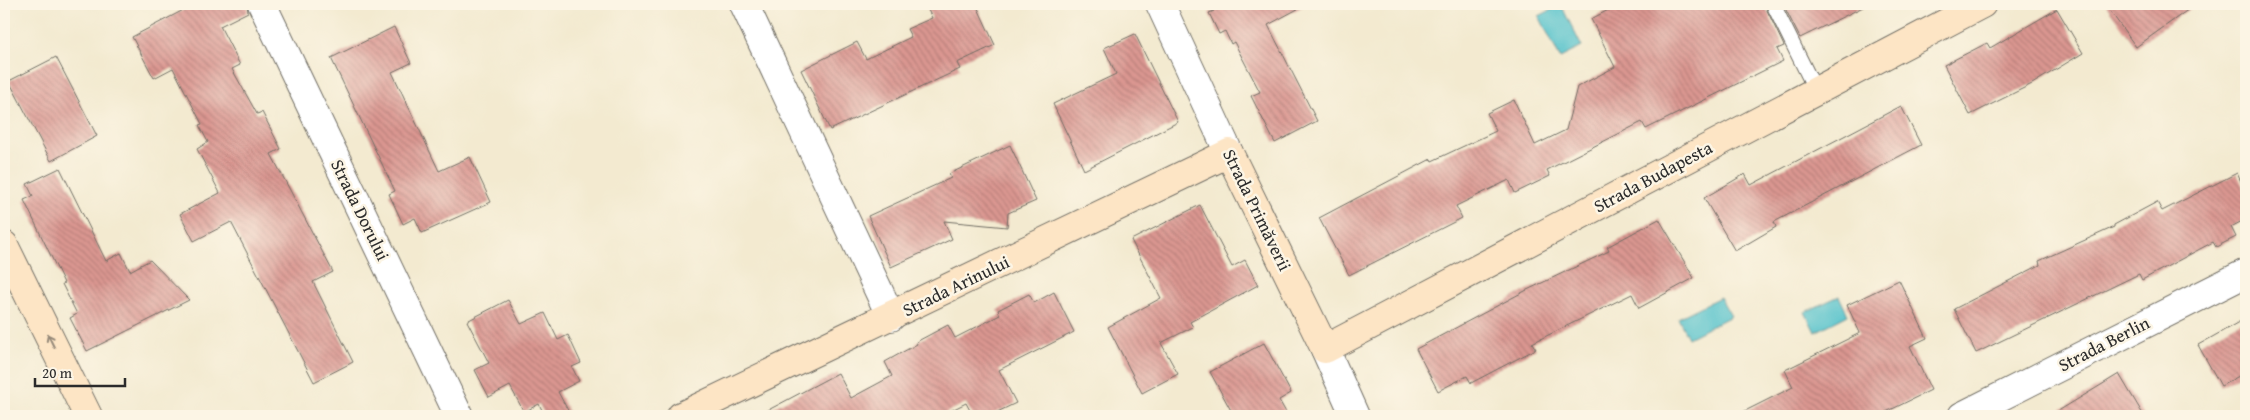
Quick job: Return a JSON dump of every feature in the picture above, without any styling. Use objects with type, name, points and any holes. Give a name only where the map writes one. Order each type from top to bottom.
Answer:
[{"type":"street","name":"Strada Dorului","points":[[262,4],[459,416]]},
{"type":"street","points":[[744,4],[891,317]]},
{"type":"street","name":"Strada Primăverii","points":[[1160,4],[1355,416]]},
{"type":"street","name":"Strada Budapesta","points":[[1325,350],[1982,4]]},
{"type":"street","name":"Strada Arinului","points":[[682,416],[1229,153]]},
{"type":"street","points":[[4,245],[88,416]]},
{"type":"street","name":"Strada Berlin","points":[[1962,416],[2246,273]]},
{"type":"lane","points":[[1773,4],[1816,91]]},
{"type":"water","points":[[1561,5],[1582,47],[1560,58],[1539,16]]},
{"type":"water","points":[[1839,296],[1848,315],[1815,332],[1805,312]]},
{"type":"water","points":[[1720,297],[1731,316],[1688,338],[1678,318]]},
{"type":"building","points":[[195,4],[247,4],[248,12],[220,26],[240,65],[232,69],[257,114],[262,112],[281,149],[271,154],[333,272],[313,282],[353,362],[314,382],[231,222],[194,241],[180,214],[220,193],[197,149],[208,142],[199,125],[202,124],[173,68],[154,78],[132,37]]},
{"type":"building","points":[[925,4],[976,4],[995,45],[957,63],[960,69],[830,130],[801,70],[857,42],[866,59],[911,37],[907,29],[932,18]]},
{"type":"building","points":[[1210,4],[1307,4],[1268,25],[1317,121],[1275,143],[1251,96],[1260,92],[1234,42],[1231,44],[1225,31],[1219,34],[1209,13],[1214,11]]},
{"type":"building","points":[[1620,4],[1764,4],[1784,46],[1777,49],[1783,61],[1646,129],[1642,122],[1547,170],[1550,176],[1515,193],[1509,180],[1456,206],[1462,218],[1349,275],[1319,218],[1431,159],[1432,161],[1496,131],[1487,113],[1514,100],[1535,145],[1566,130],[1577,87],[1615,67],[1591,19]]},
{"type":"building","points":[[1783,4],[1869,4],[1800,38]]},
{"type":"building","points":[[2105,4],[2196,4],[2136,47]]},
{"type":"building","points":[[2057,9],[2083,53],[2032,84],[1970,115],[1944,65],[1987,43],[1990,48]]},
{"type":"building","points":[[394,27],[411,63],[392,72],[439,171],[470,157],[491,202],[422,233],[415,218],[403,224],[389,194],[395,191],[331,58]]},
{"type":"building","points":[[1135,34],[1178,122],[1084,170],[1053,104],[1116,74],[1104,48]]},
{"type":"building","points":[[56,57],[97,136],[51,161],[9,81]]},
{"type":"building","points":[[1901,106],[1921,145],[1774,222],[1776,227],[1735,251],[1704,198],[1745,174],[1751,185]]},
{"type":"building","points":[[1010,145],[1036,201],[1008,213],[1007,227],[944,221],[952,239],[891,267],[868,216],[951,178],[949,174]]},
{"type":"building","points":[[60,168],[106,261],[121,253],[130,271],[150,260],[189,300],[87,351],[70,318],[77,314],[24,200],[33,196],[27,184]]},
{"type":"building","points":[[2237,173],[2246,193],[2246,219],[2231,227],[2236,237],[2216,247],[2213,242],[2142,280],[2139,274],[1976,353],[1954,309],[2040,265],[2039,261],[2114,227],[2114,225],[2157,202],[2162,211]]},
{"type":"building","points":[[1200,205],[1232,267],[1245,260],[1258,285],[1190,322],[1193,327],[1161,343],[1178,374],[1142,393],[1108,327],[1161,298],[1131,240]]},
{"type":"building","points":[[1659,219],[1694,278],[1639,308],[1632,294],[1532,343],[1536,349],[1471,383],[1467,376],[1438,391],[1416,349],[1525,291],[1609,251],[1607,247]]},
{"type":"building","points":[[1899,280],[1927,338],[1910,346],[1931,390],[1878,416],[1735,416],[1793,387],[1785,370],[1860,333],[1847,305]]},
{"type":"building","points":[[1054,292],[1074,332],[999,370],[1016,403],[989,416],[973,416],[966,403],[940,416],[757,416],[838,373],[851,398],[892,376],[885,362],[917,344],[916,342],[948,325],[955,338],[1000,315],[998,310],[1029,294],[1034,303]]},
{"type":"building","points":[[508,300],[521,324],[545,313],[558,340],[568,335],[581,363],[572,367],[579,381],[558,392],[571,416],[545,416],[539,404],[524,412],[510,386],[489,397],[475,370],[489,363],[467,321]]},
{"type":"building","points":[[2246,318],[2246,372],[2221,386],[2198,345]]},
{"type":"building","points":[[1264,343],[1291,393],[1279,400],[1288,416],[1234,416],[1210,372]]},
{"type":"building","points":[[2119,374],[2144,416],[2050,416],[2101,385]]}]
